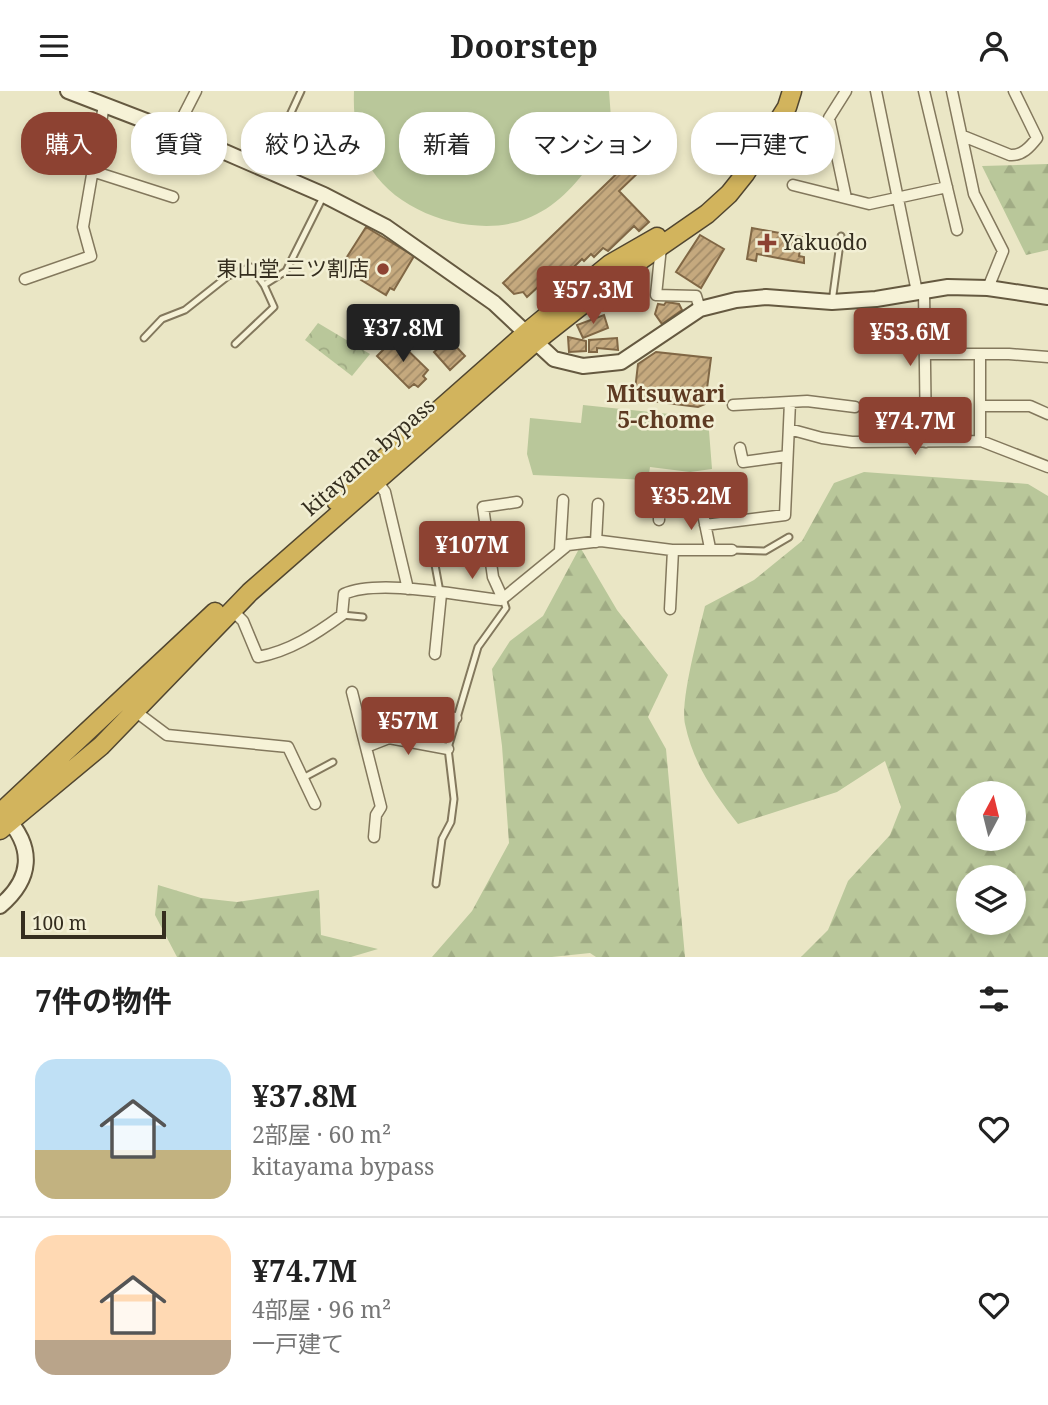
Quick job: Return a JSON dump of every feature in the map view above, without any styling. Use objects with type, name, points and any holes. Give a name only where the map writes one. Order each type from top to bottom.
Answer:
[{"type":"highway","name":"kitayama bypass","points":[[3,818],[101,746],[232,610],[377,481],[610,264],[671,229],[717,191],[739,166],[767,125],[781,91]]},
{"type":"highway","name":"kitayama bypass","points":[[3,818],[247,580],[531,337],[708,214],[745,174],[787,107],[792,91]]},
{"type":"street","points":[[68,91],[86,94],[104,105],[131,115]]},
{"type":"street","points":[[185,112],[196,91]]},
{"type":"street","points":[[846,91],[829,118],[846,198]]},
{"type":"street","points":[[876,91],[921,292],[926,353],[926,442]]},
{"type":"street","points":[[924,91],[957,230]]},
{"type":"street","points":[[952,91],[974,194],[1003,251],[988,288]]},
{"type":"street","points":[[963,136],[1010,155],[1018,155],[1029,147],[1037,138],[1014,91]]},
{"type":"street","points":[[103,112],[104,105]]},
{"type":"street","points":[[25,279],[91,256],[83,227],[91,175]]},
{"type":"street","points":[[104,175],[173,197]]},
{"type":"street","points":[[276,175],[324,195],[418,248],[494,303],[554,359],[583,366],[621,362],[700,309],[766,297],[832,302],[948,287],[988,288],[1048,297]]},
{"type":"street","points":[[793,185],[869,204],[947,187]]},
{"type":"street","points":[[661,246],[656,295],[696,296],[700,309]]},
{"type":"street","points":[[926,353],[1048,357]]},
{"type":"street","points":[[980,353],[980,441]]},
{"type":"street","points":[[733,405],[790,402],[855,407]]},
{"type":"street","points":[[705,525],[785,515],[790,402]]},
{"type":"street","points":[[980,406],[1030,406],[1048,414]]},
{"type":"street","points":[[789,429],[852,442],[980,441],[1048,467]]},
{"type":"street","points":[[740,448],[743,462],[787,456]]},
{"type":"street","points":[[377,481],[385,492],[408,589]]},
{"type":"street","points":[[560,550],[563,500]]},
{"type":"street","points":[[503,599],[493,577],[483,507],[517,502]]},
{"type":"street","points":[[597,542],[598,504]]},
{"type":"street","points":[[659,520],[659,512],[702,509],[710,548]]},
{"type":"street","points":[[232,610],[243,621],[258,657],[295,645],[342,615],[344,594],[355,589],[408,589],[503,599],[568,545],[597,542],[673,549],[732,550]]},
{"type":"street","points":[[670,609],[673,549]]},
{"type":"street","points":[[435,654],[441,593]]},
{"type":"street","points":[[352,692],[380,807],[376,815],[374,837]]},
{"type":"street","points":[[135,711],[167,735],[288,747],[315,804]]},
{"type":"street","points":[[415,714],[456,718]]},
{"type":"street","points":[[366,747],[389,738],[448,749]]},
{"type":"street","points":[[0,906],[19,890],[27,868],[23,843],[3,818]]},
{"type":"lane","points":[[291,112],[301,91]]},
{"type":"lane","points":[[264,285],[286,271],[324,195]]},
{"type":"lane","points":[[832,302],[841,236]]},
{"type":"lane","points":[[144,338],[162,319],[184,310],[237,272],[251,267],[264,285],[274,307],[235,344]]},
{"type":"lane","points":[[435,526],[433,554],[441,593]]},
{"type":"lane","points":[[732,550],[765,551],[789,537]]},
{"type":"lane","points":[[436,884],[442,839],[451,822],[454,799],[448,749],[478,647],[506,608],[503,599]]},
{"type":"lane","points":[[342,615],[363,617]]},
{"type":"lane","points":[[303,778],[333,762]]},
{"type":"green space","points":[[354,91],[609,91],[611,112],[509,112],[509,175],[581,175],[564,195],[537,214],[506,224],[483,226],[438,218],[396,196],[376,175],[385,175],[385,112],[355,112]]},
{"type":"green space","points":[[1048,164],[1048,250],[1026,255],[982,166]]},
{"type":"green space","points":[[318,323],[370,354],[352,376],[305,340]]},
{"type":"green space","points":[[583,405],[708,418],[712,469],[690,472],[650,467],[648,480],[533,475],[527,454],[530,418],[581,423]]},
{"type":"green space","points":[[864,472],[1028,484],[1048,496],[1048,957],[801,957],[828,930],[848,881],[890,835],[901,807],[885,761],[837,792],[738,824],[699,765],[693,752],[684,713],[691,666],[705,606],[754,580],[802,541],[834,483]]},
{"type":"green space","points":[[580,547],[617,610],[668,675],[648,717],[666,749],[685,957],[596,957],[590,953],[552,957],[432,957],[472,911],[509,843],[502,746],[492,669],[510,641],[543,616]]},
{"type":"green space","points":[[158,885],[201,898],[237,902],[319,890],[321,935],[378,949],[351,957],[177,957],[155,915]]},
{"type":"building","points":[[615,175],[636,175],[619,191],[649,222],[639,231],[634,226],[608,251],[603,248],[594,257],[591,254],[584,261],[582,259],[546,294],[539,286],[527,297],[523,292],[514,294],[503,283]]},
{"type":"building","points":[[366,227],[414,256],[394,290],[390,288],[386,295],[361,280],[366,272],[345,260]]},
{"type":"building","points":[[752,228],[802,237],[799,256],[804,257],[804,263],[757,254],[756,261],[747,259]]},
{"type":"building","points":[[700,235],[724,249],[701,288],[676,272]]},
{"type":"building","points":[[666,302],[679,304],[682,310],[662,324],[655,314],[658,304],[664,305]]},
{"type":"building","points":[[604,315],[608,328],[583,338],[577,325]]},
{"type":"building","points":[[568,337],[586,341],[586,351],[569,352]]},
{"type":"building","points":[[395,338],[428,370],[423,376],[426,379],[418,387],[414,384],[409,388],[377,356]]},
{"type":"building","points":[[617,338],[618,350],[597,348],[597,352],[589,352],[589,340]]},
{"type":"building","points":[[449,339],[465,356],[450,370],[434,352]]},
{"type":"building","points":[[656,352],[711,358],[705,404],[698,407],[634,399],[638,364]]},
{"type":"place","name":"Yakuodo","points":[[767,243]]},
{"type":"place","name":"東山堂 三ツ割店","points":[[383,269]]},
{"type":"district","name":"Mitsuwari 5-chome","points":[[666,407]]}]
